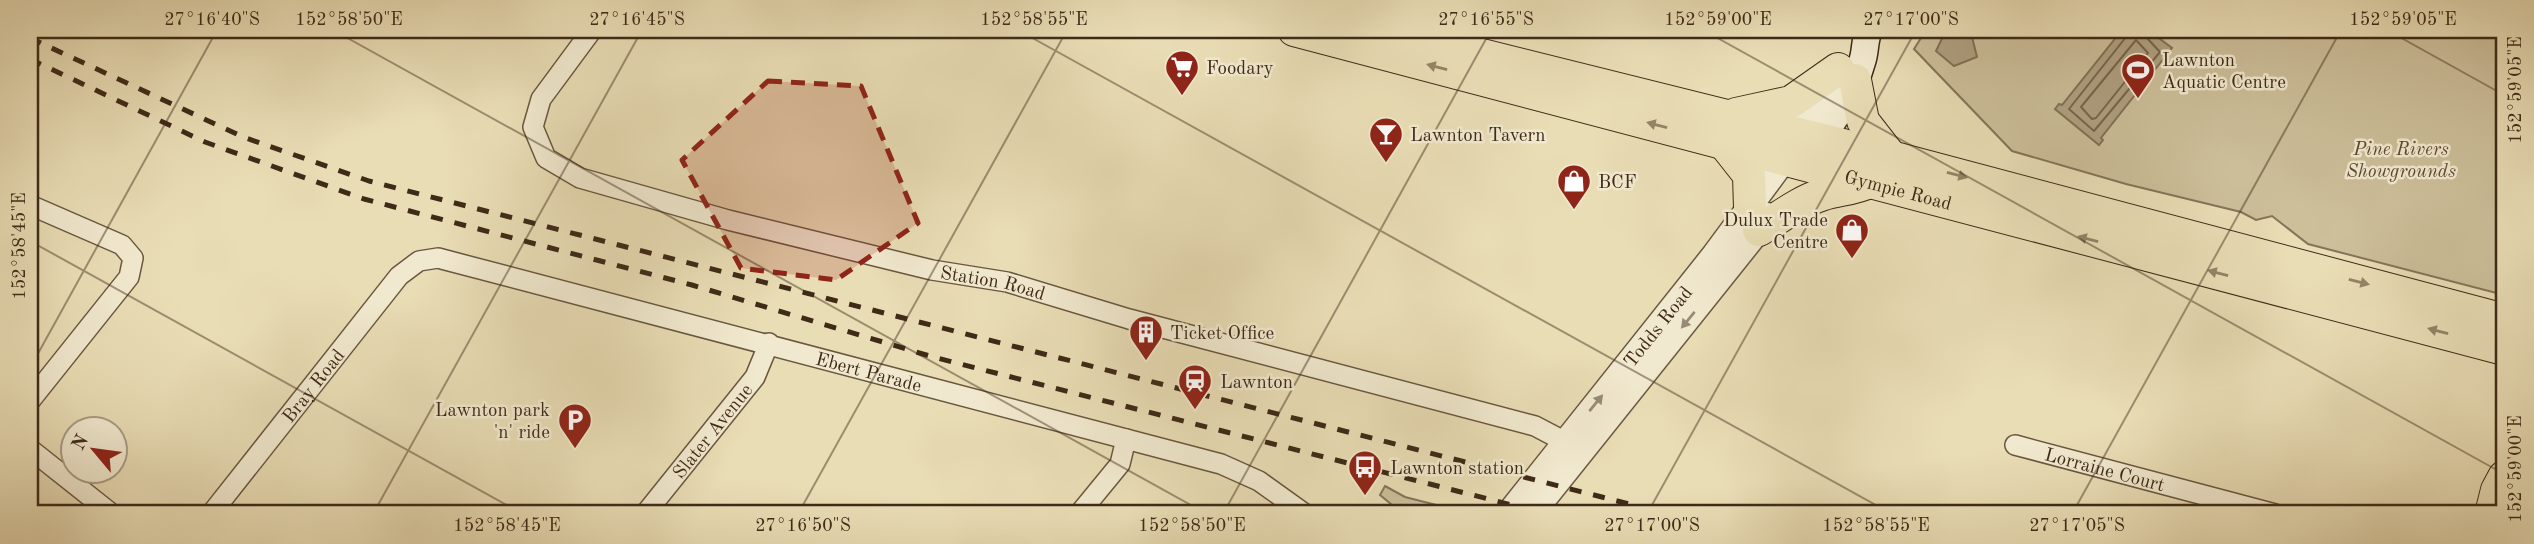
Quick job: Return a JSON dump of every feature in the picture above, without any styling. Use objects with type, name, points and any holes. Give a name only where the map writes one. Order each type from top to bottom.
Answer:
[{"type":"highway","name":"Gympie Road","points":[[1294,30],[1726,129]]},
{"type":"highway","name":"Gympie Road","points":[[1382,30],[1802,149],[1891,157],[2504,320]]},
{"type":"highway","points":[[1870,181],[1853,190],[1822,194],[1755,219],[1749,175],[1726,129],[1791,102],[1847,74],[1863,121],[1891,157]]},
{"type":"highway","name":"Gympie Road","points":[[1802,149],[1870,181],[2504,349]]},
{"type":"highway","points":[[2491,514],[2497,490],[2504,477]]},
{"type":"main road","points":[[1802,149],[1847,74],[1863,60],[1867,35]]},
{"type":"street","name":"Station Road","points":[[592,30],[545,92],[533,127],[546,158],[580,178],[716,217],[932,270],[1038,290],[1139,321],[1535,426],[1574,446]]},
{"type":"street","name":"Todds Road","points":[[1508,514],[1574,446],[1755,219],[1802,149]]},
{"type":"street","points":[[30,205],[122,245],[133,258],[129,277],[30,401]]},
{"type":"street","name":"Ebert Parade","points":[[419,261],[446,259],[1235,469],[1267,486],[1305,514]]},
{"type":"street","name":"Bray Road","points":[[211,514],[399,276],[419,261]]},
{"type":"street","name":"Slater Avenue","points":[[645,514],[755,377],[769,343]]},
{"type":"street","points":[[1079,514],[1120,464],[1126,439]]},
{"type":"street","name":"Lorraine Court","points":[[2015,445],[2275,514]]},
{"type":"street","name":"Todds Road","points":[[1532,514],[1574,446]]},
{"type":"street","points":[[30,449],[112,514]]},
{"type":"highlighted area","points":[[768,81],[861,86],[918,223],[836,280],[741,268],[682,160]]},
{"type":"green space","name":"Pine Rivers Showgrounds","points":[[1926,30],[2504,30],[2504,295],[2308,244],[2272,216],[2256,220],[2241,212],[2126,184],[2012,151],[1914,49]]},
{"type":"green space","points":[[1385,486],[1405,497],[1472,514],[1403,514],[1380,495]]},
{"type":"water","points":[[1946,30],[1972,37],[1977,57],[1954,66],[1936,51]]},
{"type":"water","points":[[2122,30],[2148,30],[2172,48],[2101,138],[2103,140],[2099,145],[2055,109],[2059,104],[2062,105]]},
{"type":"railway","points":[[30,38],[243,137],[369,181],[1668,514]]},
{"type":"railway","points":[[30,59],[205,142],[364,199],[692,285],[933,357],[1547,514]]},
{"type":"place","name":"Foodary","points":[[1182,97]]},
{"type":"place","name":"Lawnton Aquatic Centre","points":[[2138,100]]},
{"type":"place","name":"Lawnton Tavern","points":[[1386,164]]},
{"type":"place","name":"BCF","points":[[1574,211]]},
{"type":"place","name":"Dulux Trade Centre","points":[[1852,260]]},
{"type":"place","name":"Ticket Office","points":[[1146,362]]},
{"type":"place","name":"Lawnton","points":[[1195,411]]},
{"type":"place","name":"Lawnton park 'n' ride","points":[[575,450]]},
{"type":"place","name":"Lawnton station","points":[[1365,497]]}]
